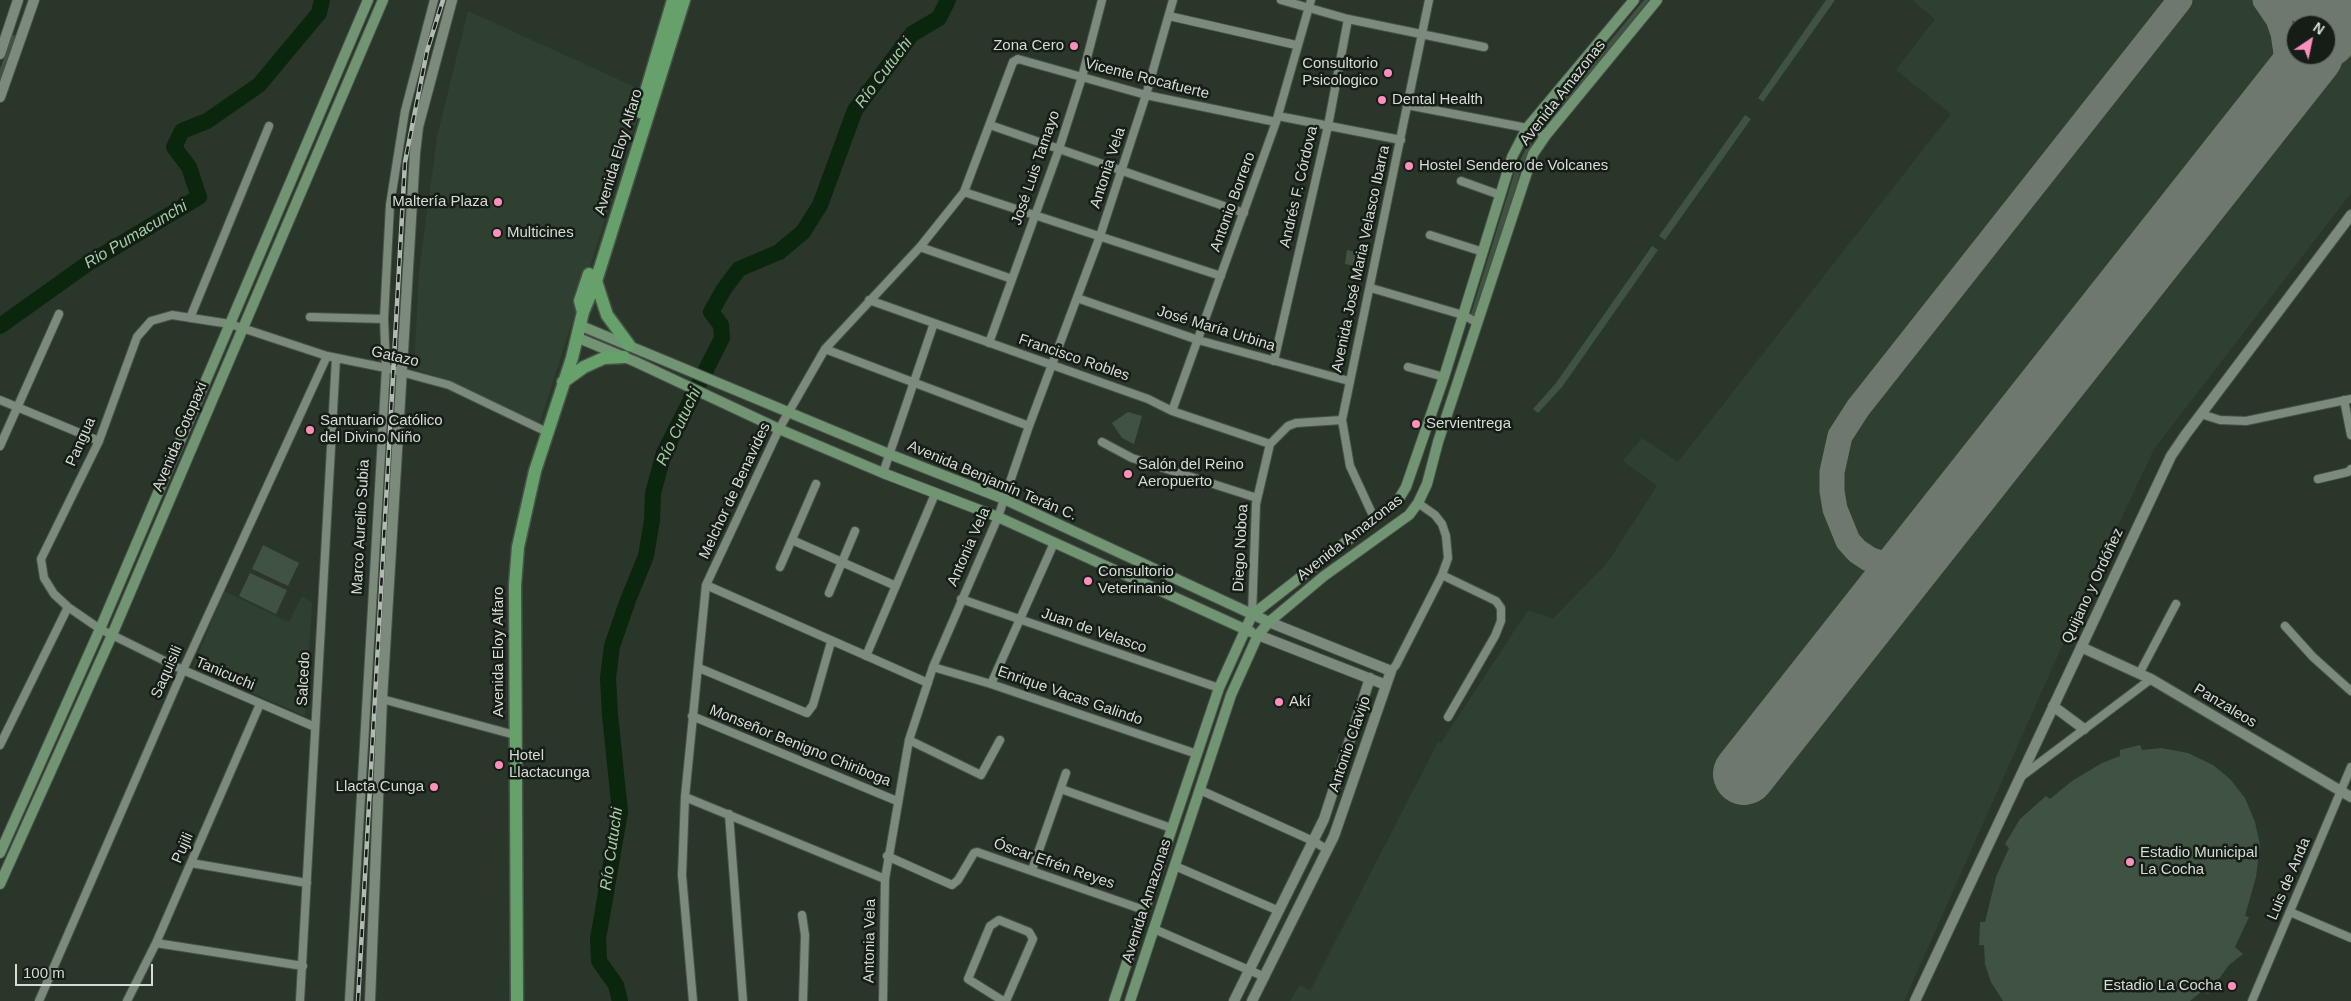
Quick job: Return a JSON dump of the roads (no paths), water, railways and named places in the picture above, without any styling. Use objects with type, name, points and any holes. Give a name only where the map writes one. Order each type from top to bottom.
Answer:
[{"type":"main road","name":"Avenida Cotopaxi","points":[[0,853],[100,629],[368,0]]},
{"type":"main road","name":"Avenida Cotopaxi","points":[[0,884],[112,635],[383,0]]},
{"type":"main road","name":"Avenida Eloy Alfaro","points":[[583,312],[580,301],[614,201],[673,0]]},
{"type":"main road","name":"Avenida Eloy Alfaro","points":[[517,1001],[515,585],[518,547],[535,471],[577,331],[596,281],[684,0]]},
{"type":"main road","name":"Avenida Amazonas","points":[[1114,1001],[1219,688],[1252,615],[1398,502],[1406,487],[1444,377],[1512,157],[1528,128],[1634,0]]},
{"type":"main road","name":"Avenida Amazonas","points":[[1130,1001],[1231,695],[1258,635],[1269,622],[1324,576],[1409,514],[1418,503],[1427,484],[1438,442],[1533,154],[1546,135],[1657,0]]},
{"type":"main road","points":[[320,112],[333,117]]},
{"type":"main road","points":[[563,382],[584,367],[604,358],[630,355],[607,315],[596,281]]},
{"type":"main road","name":"Avenida Benjamín Terán C.","points":[[577,331],[776,427],[883,473],[998,517],[1258,635]]},
{"type":"main road","name":"Avenida Benjamín Terán C.","points":[[630,355],[644,351],[889,454],[1004,499],[1269,622]]},
{"type":"main road","points":[[161,486],[173,491]]},
{"type":"street","points":[[0,54],[18,0]]},
{"type":"street","points":[[0,97],[34,0]]},
{"type":"street","name":"Marco Aurelio Subia","points":[[350,1001],[386,368],[384,319],[390,205],[404,111],[434,0]]},
{"type":"street","name":"Marco Aurelio Subia","points":[[370,1001],[382,699],[416,144],[418,127],[452,0]]},
{"type":"street","name":"José Luis Tamayo","points":[[989,343],[1059,149],[1082,77],[1102,0]]},
{"type":"street","name":"Antonia Vela","points":[[883,999],[887,856],[909,740],[933,667],[998,517],[1029,426],[1100,236],[1146,95],[1173,0]]},
{"type":"street","points":[[1282,0],[1307,9],[1348,19],[1484,47]]},
{"type":"street","name":"Antonio Borrero","points":[[1172,411],[1277,119],[1296,45],[1311,0]]},
{"type":"street","name":"Avenida José Maria Velasco Ibarra","points":[[1375,520],[1350,466],[1342,420],[1349,381],[1371,288],[1376,251],[1429,0]]},
{"type":"street","points":[[1169,16],[1296,45]]},
{"type":"street","name":"Andrés F. Córdova","points":[[1274,361],[1328,126],[1348,19]]},
{"type":"street","points":[[10,27],[23,33]]},
{"type":"street","name":"Vicente Rocafuerte","points":[[1013,62],[1018,59],[1146,95],[1400,140]]},
{"type":"street","name":"Melchor de Benavides","points":[[693,1001],[682,875],[685,798],[706,585],[784,410],[825,349],[920,247],[964,192],[1013,62]]},
{"type":"street","points":[[1407,105],[1528,128],[1546,135]]},
{"type":"street","points":[[990,125],[1244,213]]},
{"type":"street","points":[[190,318],[269,126]]},
{"type":"street","points":[[1461,181],[1500,195]]},
{"type":"street","points":[[964,192],[1221,276]]},
{"type":"street","name":"Quijano y Ordóñez","points":[[1915,1001],[2171,456],[2351,215]]},
{"type":"street","points":[[1430,235],[1483,252]]},
{"type":"street","points":[[920,247],[1012,279]]},
{"type":"street","points":[[1371,288],[1463,315],[1478,323]]},
{"type":"street","name":"José María Urbina","points":[[1077,298],[1198,340],[1349,381]]},
{"type":"street","name":"Francisco Robles","points":[[869,300],[1148,399],[1172,411],[1270,444]]},
{"type":"street","points":[[0,446],[13,406],[59,314]]},
{"type":"street","name":"Pangua","points":[[100,629],[68,607],[54,594],[44,578],[40,559],[99,441],[137,337],[151,321],[172,315],[230,324]]},
{"type":"street","points":[[310,317],[384,319]]},
{"type":"street","points":[[883,473],[934,323]]},
{"type":"street","name":"Gatazo","points":[[230,324],[327,356],[386,368],[449,385],[547,432]]},
{"type":"street","points":[[825,349],[1029,426]]},
{"type":"street","name":"Saquisili","points":[[39,1001],[182,670],[327,356]]},
{"type":"street","name":"Salcedo","points":[[300,1001],[336,358]]},
{"type":"street","points":[[1408,367],[1444,377]]},
{"type":"street","points":[[0,400],[99,441]]},
{"type":"street","points":[[2201,414],[2220,420],[2246,421],[2347,400],[2351,435]]},
{"type":"street","points":[[1270,444],[1288,426],[1296,423],[1342,420]]},
{"type":"street","points":[[1102,442],[1132,458],[1257,498]]},
{"type":"street","name":"Diego Noboa","points":[[1252,615],[1257,498],[1270,444]]},
{"type":"street","points":[[2318,479],[2348,472],[2351,469]]},
{"type":"street","points":[[780,567],[816,484]]},
{"type":"street","points":[[866,656],[935,494]]},
{"type":"street","name":"Antonio Clavijo","points":[[1254,1000],[1328,850],[1391,671],[1396,665],[1442,575],[1448,558],[1446,536],[1435,515],[1418,503]]},
{"type":"street","points":[[829,592],[855,531]]},
{"type":"street","points":[[792,540],[896,586]]},
{"type":"street","points":[[991,684],[1054,543]]},
{"type":"street","points":[[1442,575],[1490,597],[1500,608],[1501,614],[1501,621],[1494,636],[1448,717]]},
{"type":"street","points":[[706,585],[831,642],[928,683]]},
{"type":"street","name":"Juan de Velasco","points":[[961,599],[1219,688]]},
{"type":"street","points":[[2139,674],[2176,604]]},
{"type":"street","points":[[0,745],[68,607]]},
{"type":"street","name":"Avenida Benjamín Terán C.","points":[[1269,622],[1391,671]]},
{"type":"street","points":[[2285,626],[2313,657],[2351,691]]},
{"type":"street","name":"Tanicuchi","points":[[100,629],[182,670],[315,727]]},
{"type":"street","name":"Avenida Benjamín Terán C.","points":[[1258,635],[1386,685]]},
{"type":"street","points":[[699,668],[804,713],[809,712],[813,705],[831,642]]},
{"type":"street","name":"Panzaleos","points":[[2081,647],[2150,679],[2351,797]]},
{"type":"street","name":"Enrique Vacas Galindo","points":[[933,667],[991,684],[1197,754]]},
{"type":"street","name":"Antonio Clavijo","points":[[1237,996],[1324,820],[1370,678]]},
{"type":"street","points":[[2020,777],[2150,679]]},
{"type":"street","points":[[382,699],[515,735]]},
{"type":"street","name":"Pujili","points":[[128,1001],[156,943],[260,704]]},
{"type":"street","points":[[2053,706],[2084,729]]},
{"type":"street","name":"Monseñor Benigno Chiriboga","points":[[692,716],[897,801]]},
{"type":"street","points":[[909,740],[981,775],[1000,740]]},
{"type":"street","name":"Luis de Anda","points":[[2252,1001],[2351,767]]},
{"type":"street","points":[[1032,870],[1066,773]]},
{"type":"street","points":[[1060,789],[1171,828]]},
{"type":"street","points":[[1200,790],[1313,841],[1328,850]]},
{"type":"street","points":[[685,798],[729,814],[885,879]]},
{"type":"street","points":[[729,814],[743,1001]]},
{"type":"street","name":"Óscar Efrén Reyes","points":[[887,856],[952,884],[958,880],[975,852],[1144,910]]},
{"type":"street","points":[[191,864],[307,883]]},
{"type":"street","points":[[1174,866],[1279,911]]},
{"type":"street","points":[[2290,912],[2351,938]]},
{"type":"street","points":[[802,915],[805,935],[803,1001]]},
{"type":"street","points":[[999,920],[1029,932],[1033,939],[1005,1001],[968,979],[990,926],[999,920]]},
{"type":"street","points":[[1154,929],[1265,977]]},
{"type":"street","points":[[156,943],[303,966]]},
{"type":"street","points":[[1237,996],[1254,1000]]},
{"type":"street","points":[[883,999],[892,1001]]},
{"type":"waterway","name":"Rio Pumacunchi","points":[[0,326],[87,264],[199,197],[189,167],[174,147],[182,131],[207,121],[259,85],[319,13],[322,0]]},
{"type":"waterway","name":"Río Cutuchi","points":[[620,1001],[616,985],[599,961],[598,939],[620,812],[608,678],[612,646],[646,556],[652,520],[653,493],[664,453],[722,338],[721,325],[711,312],[724,289],[739,269],[779,252],[803,232],[820,205],[855,110],[912,34],[939,18],[948,0]]},
{"type":"railway","points":[[358,1001],[405,162],[427,51],[443,0]]},
{"type":"place","name":"Zona Cero","points":[[1074,46]]},
{"type":"place","name":"Consultorio Psicologico","points":[[1388,73]]},
{"type":"place","name":"Dental Health","points":[[1382,100]]},
{"type":"place","name":"Hostel Sendero de Volcanes","points":[[1409,166]]},
{"type":"place","name":"Maltería Plaza","points":[[498,202]]},
{"type":"place","name":"Multicines","points":[[497,233]]},
{"type":"place","name":"Servientrega","points":[[1416,424]]},
{"type":"place","name":"Santuario Católico del Divino Niño","points":[[310,430]]},
{"type":"place","name":"Salón del Reino Aeropuerto","points":[[1128,474]]},
{"type":"place","name":"Consultorio Veterinanio","points":[[1088,581]]},
{"type":"place","name":"Akí","points":[[1279,702]]},
{"type":"place","name":"Hotel Llactacunga","points":[[499,765]]},
{"type":"place","name":"Llacta Cunga","points":[[434,787]]},
{"type":"place","name":"Estadio Municipal La Cocha","points":[[2130,862]]},
{"type":"place","name":"Estadio La Cocha","points":[[2232,986]]}]
